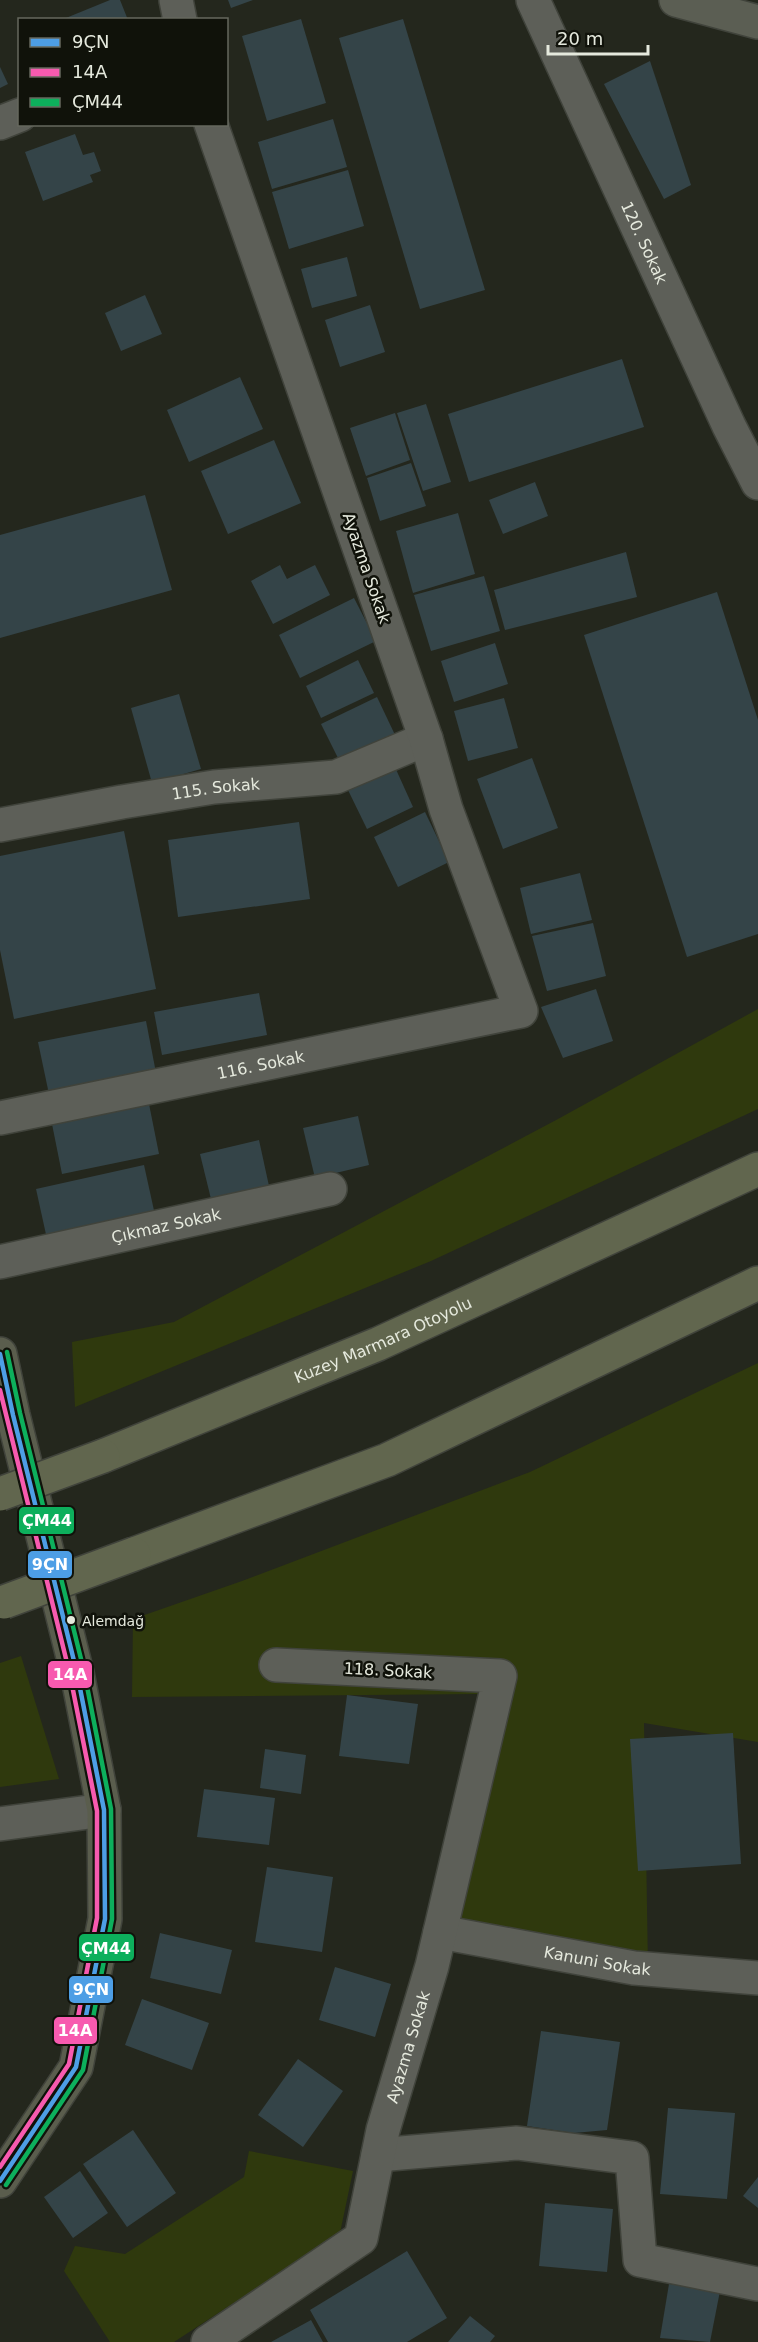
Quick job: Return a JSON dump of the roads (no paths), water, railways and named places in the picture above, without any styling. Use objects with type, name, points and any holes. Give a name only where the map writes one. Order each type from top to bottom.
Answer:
[{"type":"highway","name":"Kuzey Marmara Otoyolu","points":[[0,1494],[103,1456],[378,1344],[758,1169]]},
{"type":"highway","points":[[2,1602],[387,1460],[758,1283]]},
{"type":"main road","points":[[0,1354],[6,1413],[77,1673],[104,1810],[105,1919],[76,2067],[0,2181]]},
{"type":"street","points":[[176,0],[180,18]]},
{"type":"street","name":"120. Sokak","points":[[533,0],[729,426],[758,483]]},
{"type":"street","points":[[676,0],[758,22]]},
{"type":"street","points":[[0,123],[18,116]]},
{"type":"street","name":"Ayazma Sokak","points":[[212,126],[426,739],[446,809],[521,1011]]},
{"type":"street","name":"115. Sokak","points":[[0,825],[122,801],[214,787],[336,777],[426,739]]},
{"type":"street","name":"116. Sokak","points":[[0,1118],[521,1011]]},
{"type":"street","name":"Çıkmaz Sokak","points":[[0,1262],[330,1189]]},
{"type":"street","name":"118. Sokak","points":[[276,1665],[500,1676]]},
{"type":"street","name":"Ayazma Sokak","points":[[208,2342],[361,2238],[383,2130],[440,1932],[500,1676]]},
{"type":"street","points":[[0,1824],[104,1810]]},
{"type":"street","name":"Kanuni Sokak","points":[[440,1932],[634,1968],[758,1978]]},
{"type":"street","points":[[378,2155],[516,2143],[632,2158],[640,2260],[758,2284]]},
{"type":"place","name":"Alemdağ","points":[[71,1620]]}]
